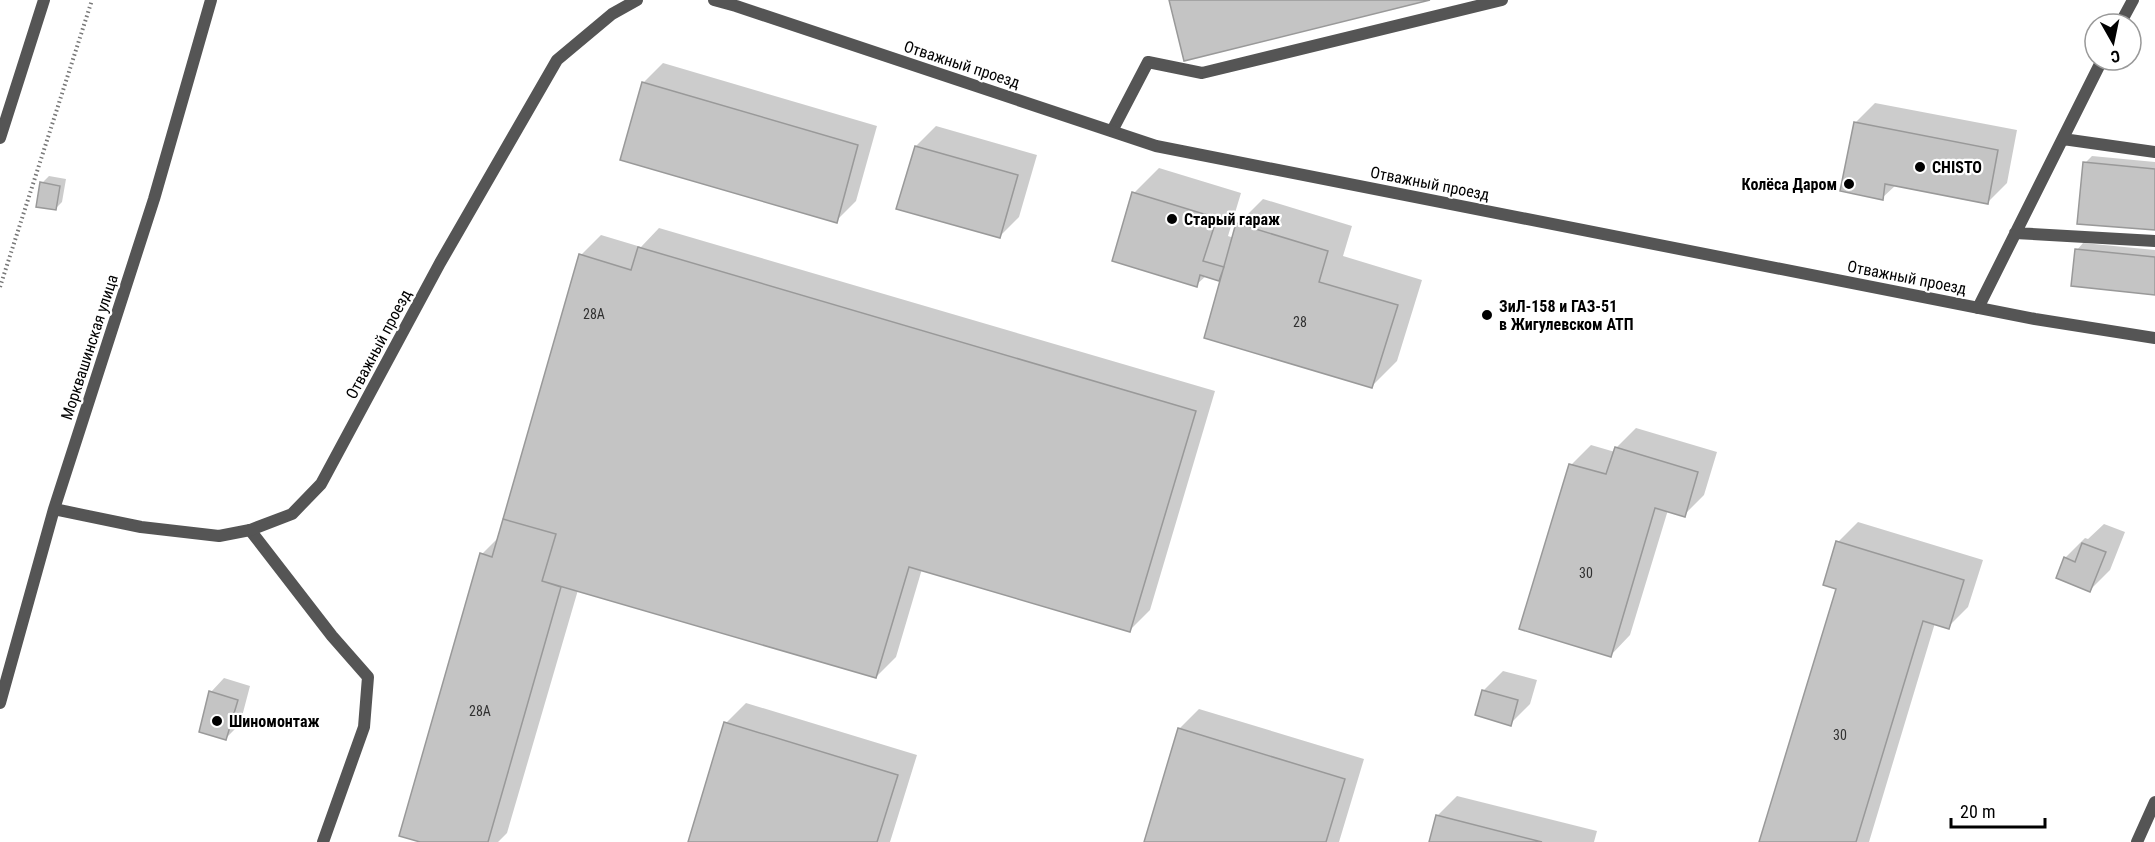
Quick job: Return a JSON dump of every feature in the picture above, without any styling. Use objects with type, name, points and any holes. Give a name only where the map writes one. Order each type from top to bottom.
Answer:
[{"type":"street","points":[[0,138],[44,0]]},
{"type":"street","name":"Морквашинская улица","points":[[0,703],[54,509],[154,199],[211,0]]},
{"type":"street","name":"Отважный проезд","points":[[54,509],[141,527],[219,536],[250,530],[292,514],[321,484],[440,263],[557,60],[612,14],[637,0]]},
{"type":"street","name":"Отважный проезд","points":[[714,0],[747,9],[1156,146],[1978,308],[2155,338]]},
{"type":"street","points":[[1112,131],[1148,62],[1202,74],[1503,0]]},
{"type":"street","points":[[1978,308],[2096,72]]},
{"type":"street","points":[[2063,139],[2155,152]]},
{"type":"street","points":[[2015,234],[2155,241]]},
{"type":"street","points":[[250,530],[332,636],[368,677],[364,727],[323,842]]},
{"type":"street","points":[[2137,842],[2155,802]]},
{"type":"path","points":[[0,287],[92,0]]},
{"type":"building","points":[[1169,0],[1430,0],[1184,61]]},
{"type":"building","points":[[642,82],[858,145],[837,223],[620,160]]},
{"type":"building","name":"CHISTO","points":[[1854,122],[1998,150],[1988,204],[1885,184],[1883,200],[1840,191]]},
{"type":"building","points":[[915,146],[1018,175],[1000,238],[896,209]]},
{"type":"building","points":[[2083,162],[2155,169],[2155,230],[2077,224]]},
{"type":"building","points":[[40,182],[60,186],[56,210],[36,207]]},
{"type":"building","points":[[1132,192],[1217,218],[1203,261],[1224,267],[1219,281],[1200,275],[1197,287],[1112,261]]},
{"type":"building","points":[[1236,223],[1328,251],[1319,282],[1398,305],[1372,388],[1204,338]]},
{"type":"building","points":[[638,247],[1196,411],[1130,632],[909,567],[876,678],[542,581],[556,534],[503,519],[579,254],[631,270]]},
{"type":"building","points":[[2075,249],[2155,257],[2155,295],[2071,286]]},
{"type":"building","points":[[1615,447],[1698,472],[1685,517],[1655,508],[1611,657],[1519,629],[1569,464],[1606,474]]},
{"type":"building","points":[[503,519],[556,534],[542,581],[561,587],[488,842],[420,842],[399,836],[480,553],[492,557]]},
{"type":"building","points":[[1836,541],[1964,580],[1949,629],[1923,621],[1856,842],[1759,842],[1836,589],[1823,585]]},
{"type":"building","points":[[2082,543],[2106,552],[2090,592],[2056,578],[2064,557],[2075,562]]},
{"type":"building","points":[[1482,690],[1518,700],[1511,726],[1475,715]]},
{"type":"building","name":"Шиномонтаж","points":[[209,691],[238,700],[226,740],[199,732]]},
{"type":"building","points":[[724,722],[898,775],[877,842],[688,842]]},
{"type":"building","points":[[1178,728],[1345,779],[1326,842],[1144,842]]},
{"type":"building","points":[[1436,815],[1542,842],[1429,842]]},
{"type":"place","name":"CHISTO","points":[[1920,167]]},
{"type":"place","name":"Колёса Даром","points":[[1849,184]]},
{"type":"place","name":"Старый гараж","points":[[1172,219]]},
{"type":"place","name":"ЗиЛ-158 и ГАЗ-51 в Жигулевском АТП","points":[[1487,315]]},
{"type":"place","name":"Шиномонтаж","points":[[217,721]]}]
